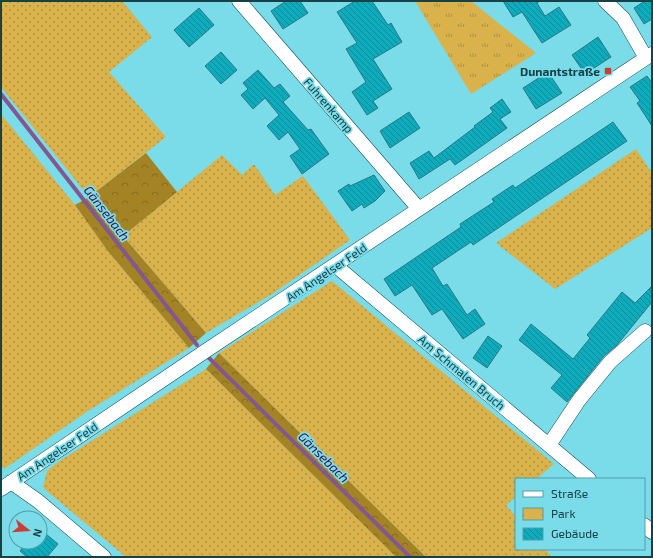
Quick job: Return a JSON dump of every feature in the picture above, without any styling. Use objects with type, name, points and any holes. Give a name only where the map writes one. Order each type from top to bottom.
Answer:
[{"type":"street","name":"Fuhrenkamp","points":[[239,1],[418,210]]},
{"type":"street","points":[[605,1],[623,18],[649,56]]},
{"type":"street","name":"Am Angelser Feld","points":[[6,486],[198,356],[336,266],[649,56]]},
{"type":"street","name":"Am Schmalen Bruch","points":[[336,266],[588,478]]},
{"type":"street","points":[[549,445],[579,400],[610,362],[645,330]]},
{"type":"street","points":[[6,486],[38,500],[104,557]]},
{"type":"green space","points":[[1,1],[122,1],[152,37],[109,72],[166,137],[89,197],[1,87]]},
{"type":"green space","points":[[415,1],[471,1],[536,53],[471,94]]},
{"type":"green space","points":[[1,114],[75,205],[107,250],[189,348],[88,411],[4,469],[1,465]]},
{"type":"green space","points":[[636,149],[652,173],[652,228],[555,289],[496,243]]},
{"type":"green space","points":[[146,153],[177,192],[123,236],[206,333],[189,348],[107,250],[75,205],[89,197]]},
{"type":"green space","points":[[222,155],[242,175],[254,164],[275,195],[303,176],[350,240],[272,294],[206,333],[123,236]]},
{"type":"green space","points":[[332,281],[554,464],[537,478],[515,478],[515,498],[506,505],[515,516],[515,550],[546,550],[552,557],[426,557],[219,353]]},
{"type":"green space","points":[[219,353],[426,557],[396,557],[206,369]]},
{"type":"green space","points":[[206,369],[396,557],[126,557],[43,487],[47,471],[58,462]]},
{"type":"building","points":[[286,1],[300,1],[308,13],[283,29],[271,11]]},
{"type":"building","points":[[355,1],[372,1],[388,25],[391,23],[402,42],[373,59],[392,89],[373,101],[378,108],[367,115],[352,92],[366,82],[346,49],[357,43],[337,12]]},
{"type":"building","points":[[503,1],[540,1],[537,3],[545,16],[559,7],[571,25],[542,43],[522,12],[513,17]]},
{"type":"building","points":[[645,1],[652,1],[652,19],[644,24],[634,8]]},
{"type":"building","points":[[199,8],[214,25],[189,47],[174,30]]},
{"type":"building","points":[[598,37],[611,57],[585,74],[572,55]]},
{"type":"building","points":[[221,52],[237,70],[221,84],[205,66]]},
{"type":"building","points":[[258,70],[274,88],[280,84],[290,96],[283,102],[308,130],[311,129],[329,154],[302,174],[290,156],[300,149],[288,132],[279,140],[267,126],[279,115],[265,98],[253,109],[241,95],[248,89],[243,83]]},
{"type":"building","points":[[548,72],[562,93],[536,109],[523,88]]},
{"type":"building","points":[[647,76],[652,83],[652,126],[637,103],[640,101],[630,87]]},
{"type":"building","points":[[502,99],[511,112],[500,119],[507,128],[455,165],[450,159],[419,179],[410,163],[429,151],[434,158],[493,112],[490,108]]},
{"type":"building","points":[[409,112],[420,128],[390,148],[380,131]]},
{"type":"building","points":[[613,122],[627,141],[473,245],[471,242],[432,268],[443,286],[447,284],[467,315],[475,309],[485,324],[463,339],[442,309],[432,315],[412,285],[395,296],[384,279],[461,227],[460,224],[494,202],[492,199],[513,185],[515,188]]},
{"type":"building","points":[[374,175],[385,191],[375,201],[364,208],[362,204],[352,211],[338,191],[349,184],[350,186]]},
{"type":"building","points":[[652,286],[652,302],[617,345],[603,357],[567,402],[551,388],[562,375],[519,340],[531,324],[573,359],[590,338],[587,335],[622,292],[635,303]]},
{"type":"building","points":[[488,336],[502,346],[487,368],[473,358]]},
{"type":"building","points":[[48,536],[58,544],[47,557],[27,557],[20,551],[48,550]]},
{"type":"waterway","name":"Gänsebach","points":[[1,94],[197,345]]},
{"type":"waterway","name":"Gänsebach","points":[[206,355],[410,557]]},
{"type":"place","name":"Dunantstraße","points":[[608,71]]}]
